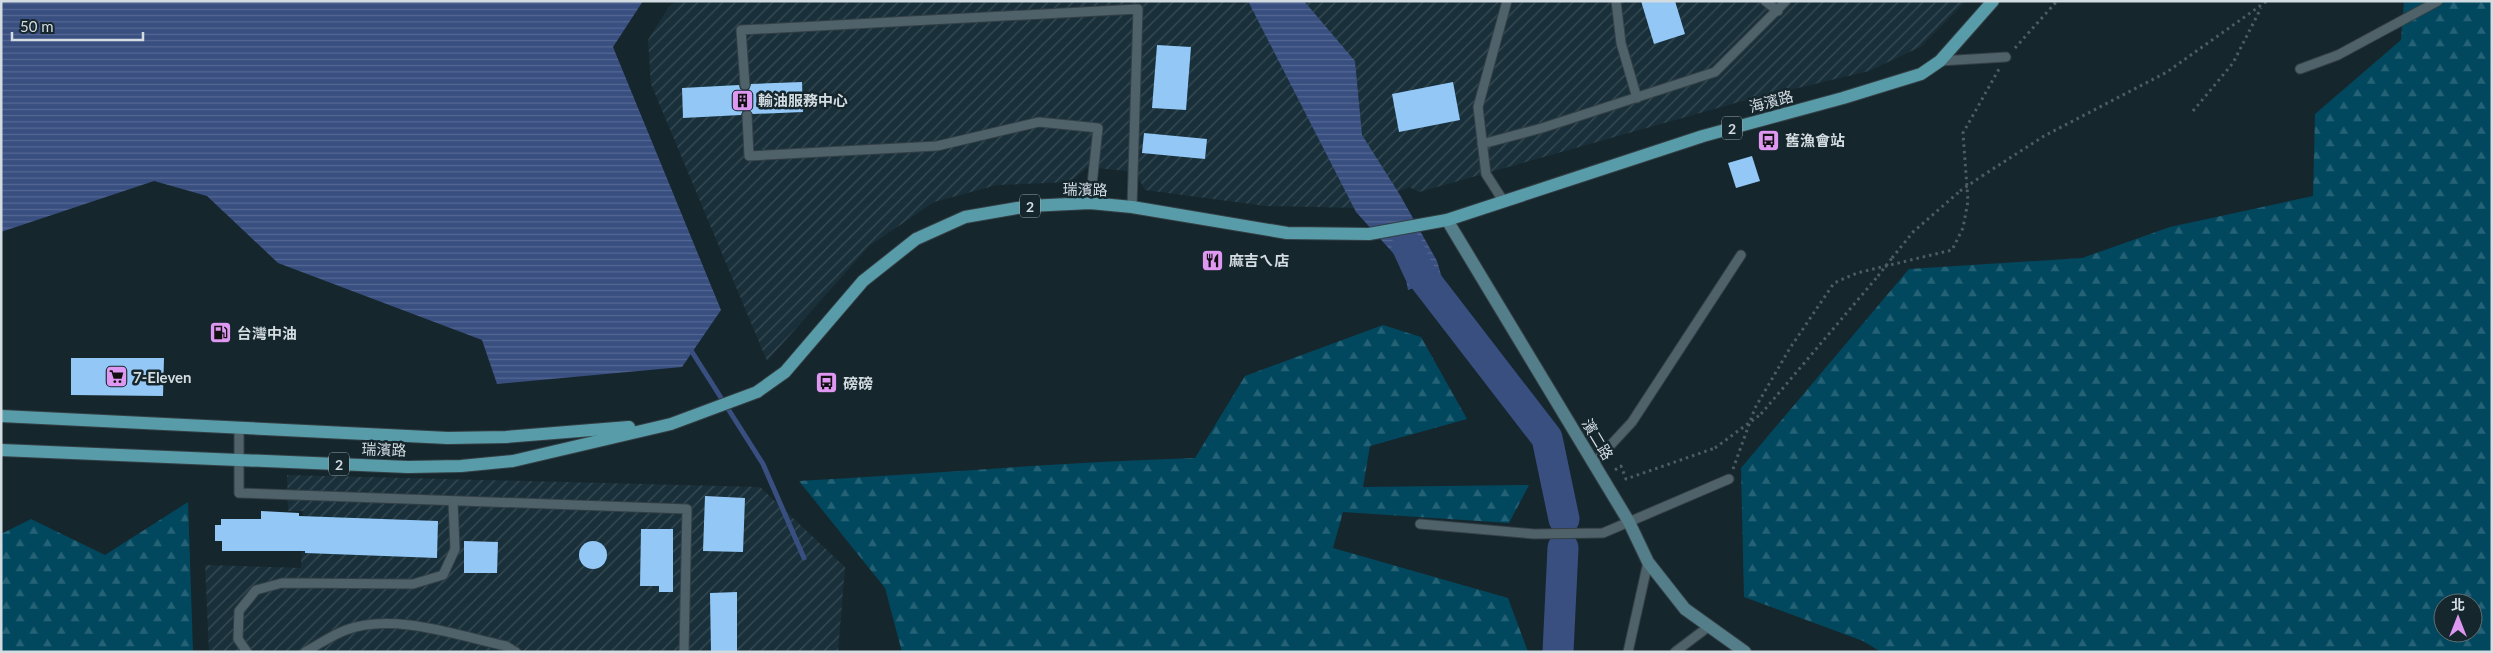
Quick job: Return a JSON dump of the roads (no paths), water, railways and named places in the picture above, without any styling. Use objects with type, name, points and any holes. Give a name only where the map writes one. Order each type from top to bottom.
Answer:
[{"type":"main road","name":"海濱路","points":[[1447,220],[1703,136],[1843,98],[1921,74],[1940,61],[1993,1]]},
{"type":"main road","name":"瑞濱路","points":[[1,450],[408,467],[513,461],[672,424],[757,392],[785,372],[863,281],[916,239],[964,217],[1030,206],[1090,203],[1132,207],[1287,233],[1369,234],[1447,220]]},
{"type":"main road","name":"瑞濱路","points":[[1,416],[394,436],[497,438],[672,424]]},
{"type":"street","name":"濱二路","points":[[1447,220],[1629,522],[1648,562],[1685,609],[1745,652]]},
{"type":"lane","points":[[1504,202],[1486,174],[1478,107],[1507,1]]},
{"type":"lane","points":[[1616,1],[1621,43],[1637,98]]},
{"type":"lane","points":[[1765,1],[1778,11]]},
{"type":"lane","points":[[1482,144],[1542,128],[1715,72],[1786,1]]},
{"type":"lane","points":[[2300,69],[2338,55],[2438,1]]},
{"type":"lane","points":[[745,85],[742,30],[1138,9],[1132,207]]},
{"type":"lane","points":[[1940,61],[2006,57]]},
{"type":"lane","points":[[746,115],[749,156],[937,146],[1039,122],[1098,128],[1090,203]]},
{"type":"lane","points":[[1594,463],[1632,422],[1741,255]]},
{"type":"lane","points":[[239,428],[239,493],[687,509],[684,652]]},
{"type":"lane","points":[[1420,524],[1534,534],[1603,533],[1729,479]]},
{"type":"lane","points":[[247,652],[238,639],[240,611],[256,590],[282,582],[413,584],[443,575],[455,549],[453,501]]},
{"type":"lane","points":[[1628,652],[1648,562]]},
{"type":"lane","points":[[305,652],[346,630],[370,624],[406,624],[506,646],[516,652]]},
{"type":"lane","points":[[1675,652],[1708,627]]},
{"type":"waterway","points":[[1407,246],[1419,272],[1547,438],[1564,519]]},
{"type":"waterway","points":[[692,352],[763,464],[804,558]]},
{"type":"waterway","points":[[1558,652],[1563,548]]},
{"type":"place","name":"輸油服務中心","points":[[742,100]]},
{"type":"place","name":"舊漁會站","points":[[1769,140]]},
{"type":"place","name":"麻吉ㄟ店","points":[[1213,260]]},
{"type":"place","name":"台灣中油","points":[[221,333]]},
{"type":"place","name":"7-Eleven","points":[[117,377]]},
{"type":"place","name":"磅磅","points":[[827,383]]}]
